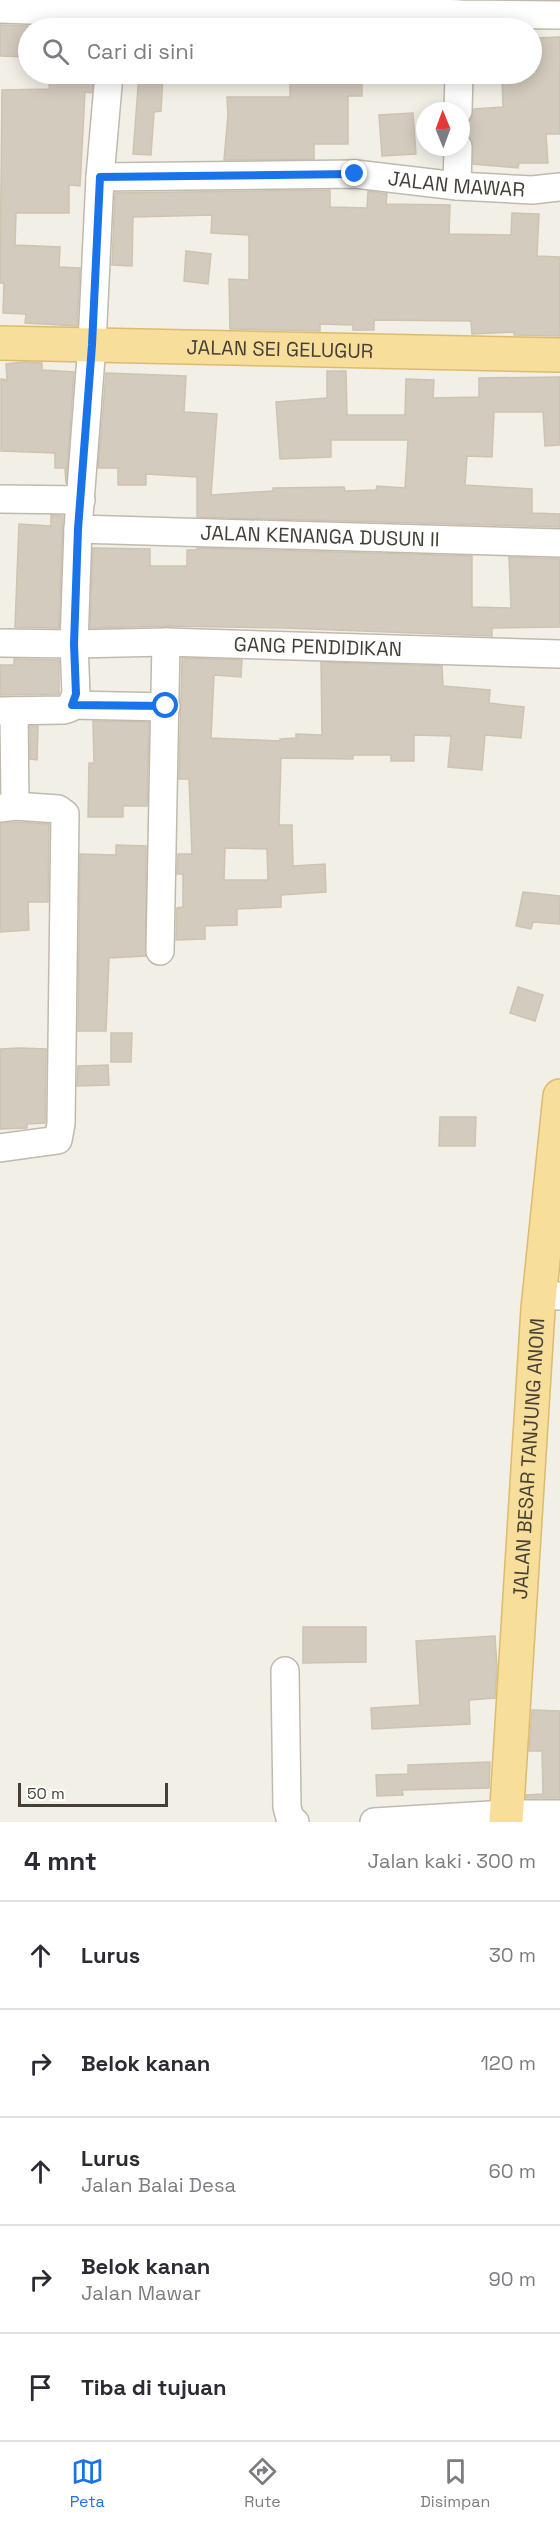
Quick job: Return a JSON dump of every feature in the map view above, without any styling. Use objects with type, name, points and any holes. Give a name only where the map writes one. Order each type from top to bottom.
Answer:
[{"type":"main road","name":"JALAN SEI GELUGUR","points":[[0,343],[560,355]]},
{"type":"main road","name":"JALAN BESAR TANJUNG ANOM","points":[[506,1818],[549,1302],[560,1096]]},
{"type":"street","points":[[134,18],[213,6],[354,4],[461,14],[560,15]]},
{"type":"street","points":[[0,9],[76,5],[107,18]]},
{"type":"street","points":[[72,705],[76,694],[74,644],[78,529],[92,345],[100,177],[108,84]]},
{"type":"street","points":[[459,84],[459,102]]},
{"type":"street","points":[[457,186],[458,156]]},
{"type":"street","name":"JALAN MAWAR","points":[[100,177],[355,174],[457,186],[532,190],[560,187]]},
{"type":"street","points":[[0,500],[81,500]]},
{"type":"street","name":"JALAN KENANGA DUSUN II","points":[[78,529],[560,543]]},
{"type":"street","points":[[160,951],[166,642]]},
{"type":"street","name":"GANG PENDIDIKAN","points":[[3,643],[166,642],[560,654]]},
{"type":"street","points":[[0,1148],[58,1140],[61,1124],[65,814],[58,809],[8,807],[7,711],[64,710],[72,705],[166,706]]},
{"type":"street","points":[[285,1671],[287,1807],[290,1818],[295,1822]]},
{"type":"street","points":[[374,1822],[560,1814]]},
{"type":"building","points":[[0,25],[18,26],[18,57],[0,56]]},
{"type":"building","points":[[560,37],[560,134],[546,134],[548,163],[519,163],[518,168],[473,164],[470,121],[474,109],[503,107],[502,84],[542,84],[542,38]]},
{"type":"building","points":[[49,84],[92,84],[92,93],[85,92],[80,186],[69,185],[69,213],[16,213],[15,245],[60,247],[59,267],[80,268],[77,326],[25,323],[26,314],[3,313],[4,283],[0,283],[2,90],[49,89]]},
{"type":"building","points":[[138,84],[162,84],[161,111],[154,112],[151,155],[133,154]]},
{"type":"building","points":[[290,84],[362,84],[362,96],[348,96],[348,144],[314,144],[314,159],[224,160],[228,115],[227,97],[290,97]]},
{"type":"building","points":[[413,113],[416,154],[382,156],[379,115]]},
{"type":"building","points":[[330,190],[330,207],[367,208],[368,191],[387,194],[386,204],[450,205],[449,234],[511,235],[512,213],[539,214],[537,256],[560,257],[560,336],[514,335],[514,332],[472,334],[471,321],[374,320],[374,330],[353,330],[353,325],[320,324],[320,331],[230,329],[229,279],[249,280],[249,235],[211,233],[212,215],[133,217],[132,266],[112,265],[115,193]]},
{"type":"building","points":[[186,251],[211,254],[208,284],[184,281]]},
{"type":"building","points":[[42,363],[42,370],[74,372],[66,484],[65,468],[55,468],[55,453],[1,451],[1,379],[7,380],[6,364]]},
{"type":"building","points":[[327,371],[346,371],[347,415],[405,415],[406,379],[434,380],[433,398],[479,397],[479,378],[560,377],[560,445],[545,446],[543,412],[494,412],[492,457],[467,456],[465,485],[532,489],[532,513],[560,514],[560,527],[197,517],[197,477],[146,474],[146,485],[118,485],[118,468],[98,468],[106,373],[186,376],[184,412],[217,414],[211,495],[273,491],[273,488],[344,487],[345,491],[376,490],[377,486],[405,488],[408,440],[331,440],[331,457],[280,459],[276,402],[327,398]]},
{"type":"building","points":[[51,515],[63,516],[59,628],[15,627],[19,524],[51,526]]},
{"type":"building","points":[[93,548],[150,549],[150,566],[187,566],[187,550],[197,550],[197,548],[472,556],[472,607],[511,608],[509,557],[560,559],[560,627],[492,628],[492,636],[283,628],[166,626],[90,628]]},
{"type":"building","points":[[182,658],[242,660],[241,677],[214,675],[211,738],[280,741],[280,739],[296,738],[296,734],[322,735],[321,662],[442,666],[443,686],[490,690],[489,703],[524,707],[521,738],[485,735],[482,770],[448,767],[451,736],[414,735],[414,761],[391,761],[391,755],[353,755],[353,759],[281,758],[279,825],[292,825],[293,866],[325,864],[326,892],[281,895],[281,907],[237,909],[237,925],[205,926],[205,939],[176,940],[177,908],[183,907],[183,874],[177,874],[178,854],[192,854],[189,779],[179,779]],"holes":[[[225,848],[267,849],[268,880],[224,880]]]},
{"type":"building","points":[[14,659],[59,660],[59,694],[0,695],[0,665],[14,665]]},
{"type":"building","points":[[93,721],[149,722],[147,806],[123,806],[123,817],[88,817],[89,763],[94,763]]},
{"type":"building","points":[[30,726],[38,726],[37,760],[30,759]]},
{"type":"building","points":[[0,823],[49,824],[48,902],[28,902],[29,930],[0,932]]},
{"type":"building","points":[[116,845],[146,846],[146,956],[109,958],[106,1031],[78,1031],[80,854],[116,855]]},
{"type":"building","points":[[523,892],[560,896],[560,924],[533,922],[531,929],[516,926]]},
{"type":"building","points":[[518,987],[543,995],[535,1021],[510,1013]]},
{"type":"building","points":[[111,1033],[132,1033],[131,1062],[111,1062]]},
{"type":"building","points":[[0,1049],[46,1049],[45,1123],[27,1124],[27,1128],[0,1129]]},
{"type":"building","points":[[108,1065],[109,1085],[77,1086],[78,1066]]},
{"type":"building","points":[[440,1117],[476,1117],[475,1146],[439,1146]]},
{"type":"building","points":[[303,1627],[366,1627],[366,1662],[303,1663]]},
{"type":"building","points":[[495,1636],[497,1667],[495,1698],[469,1700],[470,1724],[372,1729],[371,1708],[420,1705],[416,1641]]},
{"type":"building","points":[[532,1710],[560,1711],[560,1798],[526,1798],[526,1795],[543,1794],[542,1751],[529,1751]]},
{"type":"building","points":[[490,1762],[489,1788],[402,1790],[403,1795],[377,1796],[376,1775],[408,1774],[408,1765]]},
{"type":"route","points":[[166,706],[72,705],[76,694],[74,644],[78,529],[92,345],[100,177],[355,174]]}]
